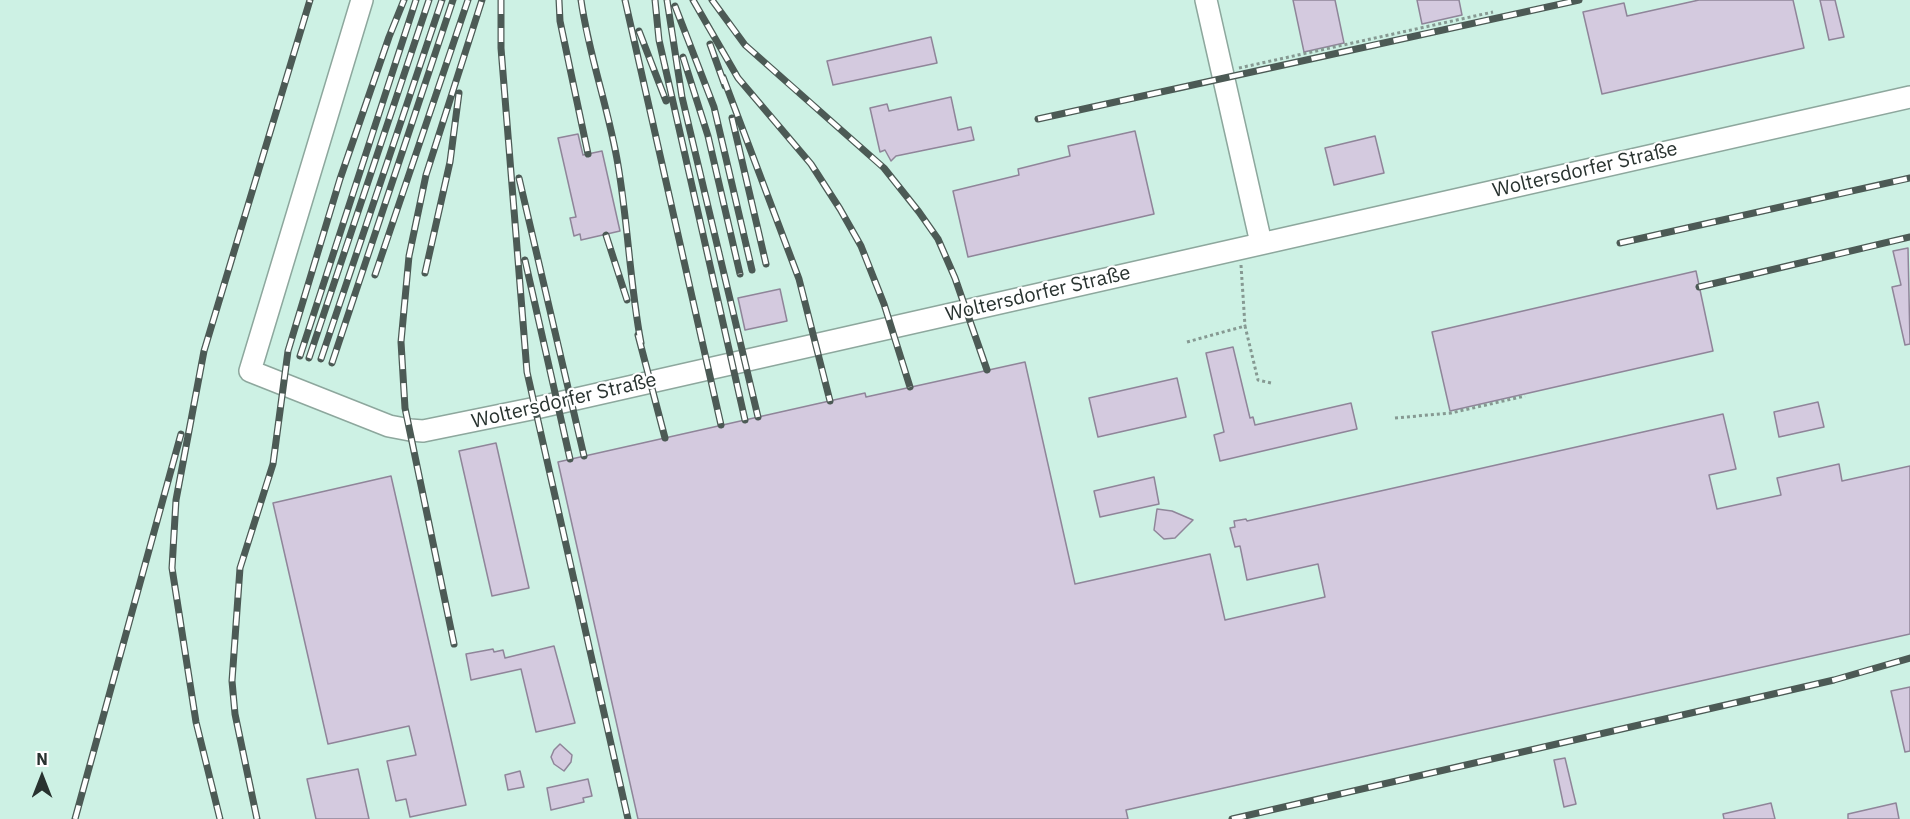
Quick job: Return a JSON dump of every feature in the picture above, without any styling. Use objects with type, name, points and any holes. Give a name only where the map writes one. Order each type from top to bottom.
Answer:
[{"type":"lane","name":"Woltersdorfer Straße","points":[[362,0],[250,370],[389,426],[423,431],[537,408],[1910,97]]},
{"type":"lane","points":[[1206,0],[1261,243]]},
{"type":"path","points":[[1223,72],[1493,12]]},
{"type":"path","points":[[1239,248],[1245,326],[1258,380],[1271,383]]},
{"type":"path","points":[[1187,342],[1245,326]]},
{"type":"path","points":[[1395,418],[1451,413],[1525,396]]},
{"type":"shaded area","points":[[0,0],[1910,0],[1910,819],[0,819]]},
{"type":"building","points":[[1293,0],[1335,0],[1344,43],[1304,52]]},
{"type":"building","points":[[1417,0],[1459,0],[1462,15],[1422,24]]},
{"type":"building","points":[[1699,0],[1793,0],[1804,48],[1602,94],[1583,12],[1624,3],[1627,16]]},
{"type":"building","points":[[1820,0],[1835,0],[1844,37],[1829,40]]},
{"type":"building","points":[[931,37],[937,63],[833,85],[827,61]]},
{"type":"building","points":[[951,97],[958,130],[971,127],[974,140],[896,156],[891,161],[885,150],[880,152],[870,108],[887,104],[889,111]]},
{"type":"building","points":[[1135,131],[1154,214],[968,257],[953,191],[1019,175],[1018,169],[1070,156],[1068,146]]},
{"type":"building","points":[[578,134],[583,155],[602,151],[620,231],[581,240],[580,234],[574,236],[570,218],[576,217],[558,138]]},
{"type":"building","points":[[1375,136],[1384,173],[1334,185],[1325,148]]},
{"type":"building","points":[[1908,248],[1910,344],[1905,345],[1892,287],[1901,285],[1893,251]]},
{"type":"building","points":[[1696,271],[1713,351],[1450,411],[1432,332]]},
{"type":"building","points":[[780,289],[787,321],[745,330],[738,298]]},
{"type":"building","points":[[1233,347],[1250,418],[1253,417],[1255,425],[1351,403],[1357,429],[1220,461],[1214,435],[1224,432],[1206,353]]},
{"type":"building","points":[[1025,362],[1075,584],[1210,554],[1225,620],[1325,597],[1318,564],[1247,580],[1240,546],[1235,547],[1230,528],[1235,527],[1234,521],[1246,519],[1247,521],[1723,414],[1736,469],[1709,475],[1717,509],[1781,495],[1777,478],[1839,464],[1842,481],[1910,466],[1910,634],[1126,810],[1128,819],[638,819],[558,462],[865,393],[866,397]]},
{"type":"building","points":[[1177,378],[1186,417],[1098,437],[1089,398]]},
{"type":"building","points":[[1818,402],[1824,427],[1779,437],[1774,412]]},
{"type":"building","points":[[496,443],[529,588],[492,596],[459,451]]},
{"type":"building","points":[[391,476],[466,805],[410,817],[406,799],[396,801],[387,761],[416,755],[409,726],[328,744],[273,503]]},
{"type":"building","points":[[1154,477],[1159,504],[1100,517],[1094,491]]},
{"type":"building","points":[[1157,509],[1172,511],[1193,520],[1175,538],[1164,539],[1154,530]]},
{"type":"building","points":[[554,646],[575,723],[536,732],[521,669],[471,680],[466,654],[493,649],[494,652],[503,650],[505,658]]},
{"type":"building","points":[[1910,687],[1910,751],[1905,752],[1891,691]]},
{"type":"building","points":[[560,744],[572,755],[571,762],[564,771],[554,764],[551,757]]},
{"type":"building","points":[[1565,758],[1576,804],[1564,807],[1554,760]]},
{"type":"building","points":[[358,769],[369,819],[316,819],[307,779]]},
{"type":"building","points":[[520,771],[524,787],[508,790],[505,775]]},
{"type":"building","points":[[588,779],[592,796],[583,798],[584,802],[551,810],[547,788]]},
{"type":"building","points":[[1771,803],[1775,819],[1724,819],[1723,814]]},
{"type":"building","points":[[1896,803],[1899,819],[1848,819],[1848,814]]},
{"type":"railway","points":[[220,819],[196,722],[172,568],[176,500],[204,351],[310,0]]},
{"type":"railway","points":[[257,819],[235,714],[232,681],[240,568],[273,464],[288,351],[340,179],[404,0]]},
{"type":"railway","points":[[300,356],[416,0]]},
{"type":"railway","points":[[309,358],[429,0]]},
{"type":"railway","points":[[321,359],[442,0]]},
{"type":"railway","points":[[332,363],[453,0]]},
{"type":"railway","points":[[375,275],[468,0]]},
{"type":"railway","points":[[454,644],[405,408],[401,342],[409,256],[426,175],[482,0]]},
{"type":"railway","points":[[501,0],[501,48],[527,372],[628,819]]},
{"type":"railway","points":[[559,0],[560,21],[588,154]]},
{"type":"railway","points":[[581,0],[618,165],[641,343]]},
{"type":"railway","points":[[625,0],[721,425]]},
{"type":"railway","points":[[655,0],[659,40],[745,420]]},
{"type":"railway","points":[[667,0],[682,97],[758,417]]},
{"type":"railway","points":[[693,0],[738,78],[811,164],[861,246],[884,304],[910,387]]},
{"type":"railway","points":[[712,0],[745,45],[884,168],[919,212],[938,239],[955,278],[987,370]]},
{"type":"railway","points":[[1038,119],[1579,0]]},
{"type":"railway","points":[[675,6],[714,107],[752,270]]},
{"type":"railway","points":[[639,31],[666,101]]},
{"type":"railway","points":[[710,44],[725,86]]},
{"type":"railway","points":[[683,57],[708,136],[740,274]]},
{"type":"railway","points":[[723,77],[799,279],[830,401]]},
{"type":"railway","points":[[425,273],[450,162],[459,93]]},
{"type":"railway","points":[[732,118],[766,264]]},
{"type":"railway","points":[[519,178],[584,456]]},
{"type":"railway","points":[[1620,243],[1910,178]]},
{"type":"railway","points":[[606,235],[627,300]]},
{"type":"railway","points":[[1699,287],[1910,237]]},
{"type":"railway","points":[[525,260],[570,459]]},
{"type":"railway","points":[[638,335],[665,438]]},
{"type":"railway","points":[[75,819],[181,434]]},
{"type":"railway","points":[[1232,819],[1834,680],[1910,658]]}]
